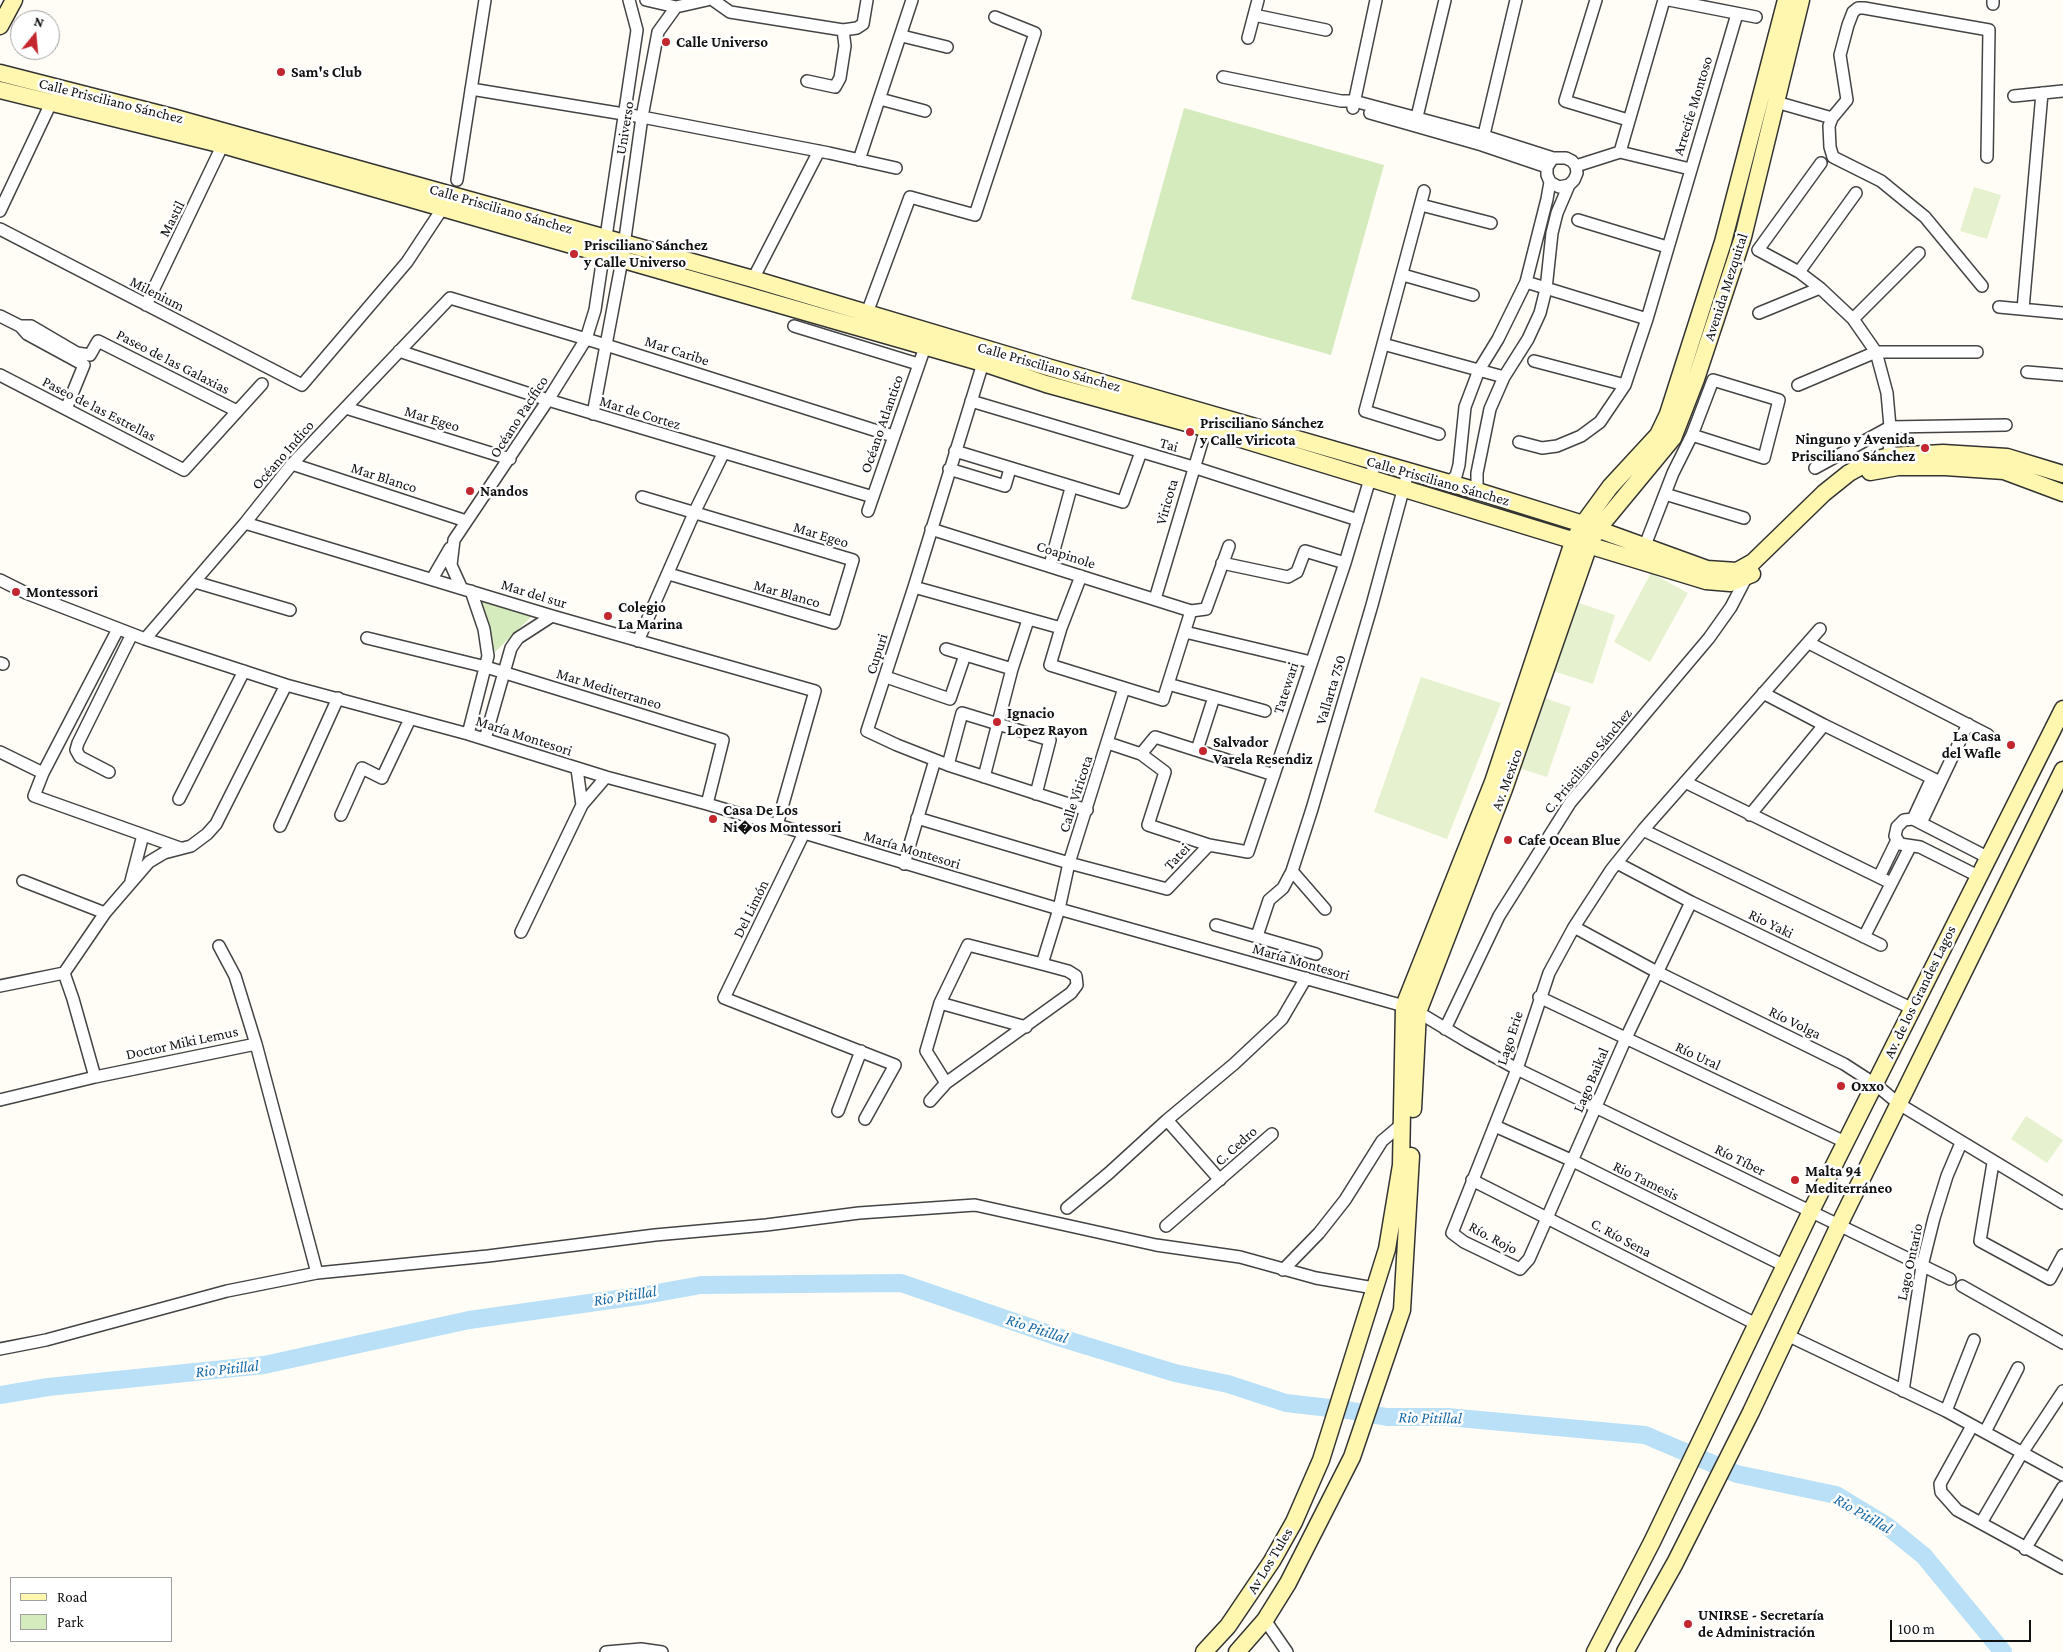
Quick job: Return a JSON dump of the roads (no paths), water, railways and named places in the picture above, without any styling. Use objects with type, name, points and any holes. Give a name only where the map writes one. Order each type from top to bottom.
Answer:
[{"type":"main road","points":[[0,26],[14,0]]},
{"type":"main road","name":"Avenida Mezquital","points":[[1581,543],[1610,488],[1658,435],[1668,414],[1723,242],[1786,0]]},
{"type":"main road","name":"Avenida Mezquital","points":[[1590,527],[1673,438],[1699,370],[1743,236],[1801,0]]},
{"type":"main road","name":"Calle Prisciliano Sánchez","points":[[0,73],[226,139],[442,208],[983,363],[1046,384],[1208,421]]},
{"type":"main road","name":"Calle Prisciliano Sánchez","points":[[0,90],[51,103],[226,139],[623,242],[867,313],[1208,421],[1372,470],[1408,472],[1477,491],[1590,527],[1644,548],[1707,569],[1737,571],[1764,553],[1824,493],[1849,473],[1873,460],[2004,471],[2063,493]]},
{"type":"main road","name":"Calle Prisciliano Sánchez","points":[[1372,470],[1403,488],[1706,581],[1730,583],[1746,578],[1765,566],[1829,501],[1851,483],[1889,461],[1943,453],[2008,456],[2063,474]]},
{"type":"main road","name":"Av. Mexico","points":[[1411,1009],[1504,789],[1581,543]]},
{"type":"main road","name":"Av. de los Grandes Lagos","points":[[1595,1652],[1652,1542],[1811,1210],[1913,1009],[1987,857],[2061,717]]},
{"type":"main road","name":"Av. de los Grandes Lagos","points":[[1625,1652],[1681,1552],[1751,1412],[1839,1225],[2063,770]]},
{"type":"main road","name":"Av Los Tules","points":[[1204,1652],[1228,1626],[1272,1561],[1294,1522],[1323,1452],[1386,1249],[1400,1165],[1402,1035],[1411,1009]]},
{"type":"main road","name":"Av Los Tules","points":[[1237,1652],[1265,1620],[1306,1550],[1350,1463],[1402,1310],[1408,1223],[1411,1009]]},
{"type":"street","points":[[457,180],[485,0]]},
{"type":"street","name":"Universo","points":[[603,255],[637,30],[629,0]]},
{"type":"street","points":[[646,0],[676,8],[707,0]]},
{"type":"street","points":[[712,0],[730,12],[844,30],[857,28],[863,24],[867,0]]},
{"type":"street","points":[[859,160],[902,36],[912,0]]},
{"type":"street","points":[[1248,38],[1258,0]]},
{"type":"street","points":[[1354,104],[1376,0]]},
{"type":"street","points":[[1415,121],[1445,0]]},
{"type":"street","points":[[1483,140],[1516,0]]},
{"type":"street","points":[[1596,0],[1565,101],[1628,120]]},
{"type":"street","points":[[1576,166],[1620,152],[1664,0]]},
{"type":"street","points":[[1669,0],[1756,17]]},
{"type":"street","name":"Universo","points":[[622,260],[623,242],[642,117],[658,32],[676,8]]},
{"type":"street","points":[[1982,286],[1925,217],[1881,181],[1833,157],[1830,147],[1829,126],[1832,118],[1848,100],[1840,55],[1853,12],[1858,8],[1864,8],[1989,30],[1987,157]]},
{"type":"street","name":"Arrecife Montoso","points":[[1620,152],[1690,168],[1737,14]]},
{"type":"street","points":[[1254,15],[1326,30]]},
{"type":"street","points":[[867,313],[910,197],[975,215],[1035,33],[995,17]]},
{"type":"street","points":[[637,30],[658,32]]},
{"type":"street","points":[[807,81],[835,87],[840,78],[846,46],[844,30]]},
{"type":"street","points":[[902,36],[947,47]]},
{"type":"street","points":[[1223,78],[1354,104],[1483,140],[1550,163],[1566,158],[1576,166],[1577,173],[1557,213],[1552,233],[1546,289],[1540,313],[1528,339],[1504,378],[1490,409],[1477,473],[1477,491]]},
{"type":"street","points":[[471,89],[642,117],[819,151],[896,168]]},
{"type":"street","points":[[2014,96],[2063,91]]},
{"type":"street","points":[[2023,309],[2042,93]]},
{"type":"street","points":[[880,99],[925,111]]},
{"type":"street","points":[[1776,102],[1832,118]]},
{"type":"street","points":[[0,211],[51,103]]},
{"type":"street","name":"Mastil","points":[[146,305],[226,139]]},
{"type":"street","points":[[753,279],[819,151]]},
{"type":"street","points":[[1448,483],[1456,476],[1460,465],[1465,407],[1479,370],[1498,339],[1526,282],[1550,182],[1547,174],[1550,163]]},
{"type":"street","points":[[1820,163],[1758,250],[1799,272],[1820,288],[1852,319],[1876,352],[1887,393],[1890,427],[1889,461]]},
{"type":"street","points":[[1519,442],[1542,448],[1557,446],[1581,436],[1600,422],[1625,386],[1647,319],[1690,168]]},
{"type":"street","points":[[1550,182],[1559,187],[1570,185]]},
{"type":"street","points":[[1424,191],[1365,412],[1439,434]]},
{"type":"street","points":[[1799,272],[1856,193]]},
{"type":"street","points":[[1421,205],[1491,223]]},
{"type":"street","name":"Milenium","points":[[0,229],[302,384],[407,262],[442,208]]},
{"type":"street","points":[[1578,220],[1667,247]]},
{"type":"street","points":[[1852,319],[1919,253]]},
{"type":"street","name":"Océano Pacífico","points":[[468,734],[488,656],[484,629],[466,589],[451,565],[454,540],[510,459],[586,339],[595,310],[603,255]]},
{"type":"street","points":[[593,414],[622,260]]},
{"type":"street","points":[[1403,275],[1473,295]]},
{"type":"street","points":[[1526,282],[1647,319]]},
{"type":"street","points":[[1759,313],[1820,288]]},
{"type":"street","name":"Mar Caribe","points":[[450,298],[606,345],[893,436]]},
{"type":"street","name":"Océano Indico","points":[[145,640],[246,523],[292,464],[450,298]]},
{"type":"street","points":[[1999,306],[2063,312]]},
{"type":"street","points":[[0,316],[20,326],[27,334],[84,364],[66,408]]},
{"type":"street","name":"Paseo de las Galaxias","points":[[20,326],[31,326],[77,353],[90,355],[98,341],[237,411]]},
{"type":"street","points":[[794,326],[918,364]]},
{"type":"street","points":[[1383,344],[1504,378]]},
{"type":"street","name":"Océano Atlantico","points":[[868,511],[925,347]]},
{"type":"street","name":"Mar de Cortez","points":[[399,351],[593,414],[873,497]]},
{"type":"street","points":[[1798,385],[1876,352],[1977,352]]},
{"type":"street","points":[[1534,361],[1625,386]]},
{"type":"street","name":"Cupuri","points":[[983,363],[868,731],[935,760],[1086,810]]},
{"type":"street","points":[[2027,372],[2063,375]]},
{"type":"street","name":"Paseo de las Estrellas","points":[[0,375],[184,470],[237,411]]},
{"type":"street","points":[[1644,548],[1713,380],[1779,400],[1764,458],[1692,434]]},
{"type":"street","points":[[237,411],[262,384]]},
{"type":"street","name":"Tai","points":[[971,402],[1193,467],[1358,520]]},
{"type":"street","name":"Mar Egeo","points":[[346,408],[510,459]]},
{"type":"street","name":"Viricota","points":[[1154,599],[1208,421]]},
{"type":"street","points":[[1815,468],[1890,427],[2006,425]]},
{"type":"street","points":[[1463,432],[1484,437]]},
{"type":"street","points":[[954,451],[1071,488],[1123,502],[1141,452]]},
{"type":"street","points":[[638,641],[695,512],[724,454]]},
{"type":"street","name":"Mar Blanco","points":[[292,464],[466,521]]},
{"type":"street","points":[[949,469],[1005,486],[1010,469]]},
{"type":"street","name":"Tatewari","points":[[1141,754],[1165,772],[1148,825],[1209,845],[1248,852],[1345,562],[1372,470]]},
{"type":"street","name":"Vallarta 750","points":[[1257,936],[1269,900],[1283,888],[1292,870],[1312,809],[1372,605],[1408,472]]},
{"type":"street","points":[[1050,565],[1071,488]]},
{"type":"street","points":[[1665,494],[1744,518]]},
{"type":"street","name":"Mar Egeo","points":[[642,497],[853,560]]},
{"type":"street","name":"Mar del sur","points":[[246,523],[552,616],[815,691],[777,825]]},
{"type":"street","name":"Coapinole","points":[[931,529],[1191,611]]},
{"type":"street","points":[[432,579],[454,540]]},
{"type":"street","points":[[1081,576],[1061,628],[1050,665],[1163,700],[1191,611],[1206,608],[1229,546]]},
{"type":"street","points":[[1222,563],[1288,577],[1296,572],[1305,551],[1345,562]]},
{"type":"street","name":"Mar Blanco","points":[[669,574],[834,623],[853,560]]},
{"type":"street","name":"C. Prisciliano Sánchez","points":[[1445,1029],[1499,916],[1570,803],[1708,638],[1731,607],[1746,578]]},
{"type":"street","name":"María Montesori","points":[[0,580],[26,593],[145,640],[286,684],[468,734],[577,769],[707,804],[904,864],[1411,1009],[1517,1069]]},
{"type":"street","points":[[195,582],[290,610]]},
{"type":"street","points":[[914,587],[1061,628]]},
{"type":"street","points":[[485,739],[511,648],[518,638],[552,616]]},
{"type":"street","points":[[984,777],[1012,669],[1028,620]]},
{"type":"street","points":[[118,629],[43,774],[34,796],[180,848]]},
{"type":"street","name":"Lago Erie","points":[[1452,1233],[1517,1069],[1539,997],[1549,973],[1574,927],[1643,830],[1820,629]]},
{"type":"street","points":[[1184,632],[1310,662]]},
{"type":"street","points":[[109,772],[80,757],[76,750],[132,634]]},
{"type":"street","name":"Mar Mediterraneo","points":[[367,638],[504,672],[723,740],[707,804]]},
{"type":"street","points":[[1809,643],[1988,735]]},
{"type":"street","points":[[946,649],[1012,669]]},
{"type":"street","points":[[886,677],[950,699],[965,655]]},
{"type":"street","points":[[179,799],[244,671]]},
{"type":"street","points":[[0,986],[64,973],[105,913],[149,862],[164,853],[191,846],[207,834],[216,824],[286,684]]},
{"type":"street","points":[[1168,684],[1265,711]]},
{"type":"street","name":"Calle Viricota","points":[[1042,964],[1059,909],[1069,863],[1124,688]]},
{"type":"street","points":[[1764,692],[1824,725],[1936,780]]},
{"type":"street","points":[[1197,750],[1214,697]]},
{"type":"street","points":[[280,826],[338,698]]},
{"type":"street","points":[[948,764],[962,714],[1050,740],[1036,794]]},
{"type":"street","points":[[341,815],[362,768],[382,778],[410,719]]},
{"type":"street","points":[[1917,821],[1936,780],[1968,724]]},
{"type":"street","points":[[1750,815],[1824,725]]},
{"type":"street","points":[[1108,743],[1141,754],[1155,737],[1274,774]]},
{"type":"street","points":[[0,752],[43,774]]},
{"type":"street","points":[[904,864],[935,760]]},
{"type":"street","points":[[577,769],[582,805]]},
{"type":"street","points":[[521,932],[582,805],[606,777]]},
{"type":"street","points":[[1685,782],[1891,883]]},
{"type":"street","points":[[917,818],[1069,863]]},
{"type":"street","points":[[1978,876],[1920,848],[1903,846],[1897,840],[1895,831],[1904,820],[1917,821],[1987,857]]},
{"type":"street","points":[[1643,830],[1881,946]]},
{"type":"street","name":"Del Limón","points":[[804,833],[724,998],[861,1051]]},
{"type":"street","points":[[131,883],[143,834]]},
{"type":"street","points":[[1879,877],[1897,840]]},
{"type":"street","name":"Tatei","points":[[1069,863],[1167,889],[1209,845]]},
{"type":"street","points":[[1864,937],[1910,847]]},
{"type":"street","name":"Rio Yaki","points":[[1617,864],[1691,902],[1913,1009]]},
{"type":"street","points":[[1292,870],[1325,909]]},
{"type":"street","points":[[23,881],[105,913]]},
{"type":"street","name":"Lago Baikal","points":[[1520,1269],[1530,1259],[1626,1038],[1691,902]]},
{"type":"street","points":[[1216,925],[1316,954]]},
{"type":"street","name":"Río Volga","points":[[1574,927],[1658,972],[1844,1064],[1875,1084],[1899,1104],[2063,1203]]},
{"type":"street","points":[[930,1101],[946,1083],[1071,993],[1077,985],[1076,976],[1068,971],[968,945],[940,1003],[926,1051],[946,1083]]},
{"type":"street","points":[[219,946],[235,976],[256,1044]]},
{"type":"street","points":[[64,973],[95,1077]]},
{"type":"street","points":[[1067,1208],[1234,1064],[1282,1019],[1306,978]]},
{"type":"street","name":"Río Ural","points":[[1539,997],[1845,1142]]},
{"type":"street","points":[[940,1003],[1026,1027]]},
{"type":"street","name":"Doctor Miki Lemus","points":[[0,1100],[95,1077],[256,1044],[317,1273]]},
{"type":"street","points":[[838,1110],[861,1051],[895,1065],[865,1120]]},
{"type":"street","name":"Río Tíber","points":[[1517,1069],[1950,1279]]},
{"type":"street","points":[[1167,1120],[1220,1180]]},
{"type":"street","points":[[1283,1270],[1319,1233],[1345,1200],[1382,1141],[1402,1124]]},
{"type":"street","name":"Rio Tamesis","points":[[1495,1126],[1784,1265]]},
{"type":"street","name":"C. Cedro","points":[[1166,1226],[1272,1134]]},
{"type":"street","name":"Lago Ontario","points":[[1903,1391],[1922,1266],[1937,1209],[1961,1143]]},
{"type":"street","points":[[1993,1162],[1980,1241],[2050,1278],[2063,1255]]},
{"type":"street","name":"C. Río Sena","points":[[1472,1180],[1756,1324]]},
{"type":"street","points":[[0,1350],[46,1340],[227,1291],[317,1273],[488,1256],[655,1235],[860,1213],[975,1204],[1156,1245],[1240,1257],[1372,1294]]},
{"type":"street","name":"Río. Rojo","points":[[1452,1233],[1471,1246],[1520,1269]]},
{"type":"street","points":[[1962,1286],[2063,1343]]},
{"type":"street","points":[[1787,1335],[1946,1411],[2063,1475]]},
{"type":"street","points":[[1946,1411],[1974,1340]]},
{"type":"street","points":[[1985,1432],[2018,1368]]},
{"type":"street","points":[[1981,1523],[2022,1453],[2063,1391]]},
{"type":"street","points":[[1972,1426],[1940,1484],[1941,1492],[1957,1510],[2025,1549],[2063,1568]]},
{"type":"street","points":[[2025,1549],[2063,1487]]},
{"type":"street","points":[[1265,1620],[1287,1652]]},
{"type":"street","points":[[606,1652],[641,1649],[662,1652]]},
{"type":"waterway","name":"Rio Pitillal","points":[[0,1395],[48,1387],[264,1365],[469,1320],[646,1295],[701,1285],[901,1283],[1061,1338],[1175,1373],[1228,1384],[1286,1403],[1387,1417],[1447,1417],[1645,1435],[1737,1474],[1836,1495],[1887,1526],[1924,1556],[2003,1652]]},
{"type":"place","name":"Calle Universo","points":[[666,42]]},
{"type":"place","name":"Sam's Club","points":[[281,72]]},
{"type":"place","name":"Prisciliano Sánchez y Calle Universo","points":[[574,254]]},
{"type":"place","name":"Prisciliano Sánchez y Calle Viricota","points":[[1190,432]]},
{"type":"place","name":"Ninguno y Avenida Prisciliano Sánchez","points":[[1925,448]]},
{"type":"place","name":"Nandos","points":[[470,491]]},
{"type":"place","name":"Montessori","points":[[16,592]]},
{"type":"place","name":"Colegio La Marina","points":[[608,616]]},
{"type":"place","name":"Ignacio Lopez Rayon","points":[[997,722]]},
{"type":"place","name":"La Casa del Wafle","points":[[2011,745]]},
{"type":"place","name":"Salvador Varela Resendiz","points":[[1203,751]]},
{"type":"place","name":"Casa De Los Ni�os Montessori","points":[[713,819]]},
{"type":"place","name":"Cafe Ocean Blue","points":[[1508,840]]},
{"type":"place","name":"Oxxo","points":[[1841,1086]]},
{"type":"place","name":"Malta 94 Mediterráneo","points":[[1795,1180]]},
{"type":"place","name":"UNIRSE - Secretaría de Administración","points":[[1688,1624]]}]
